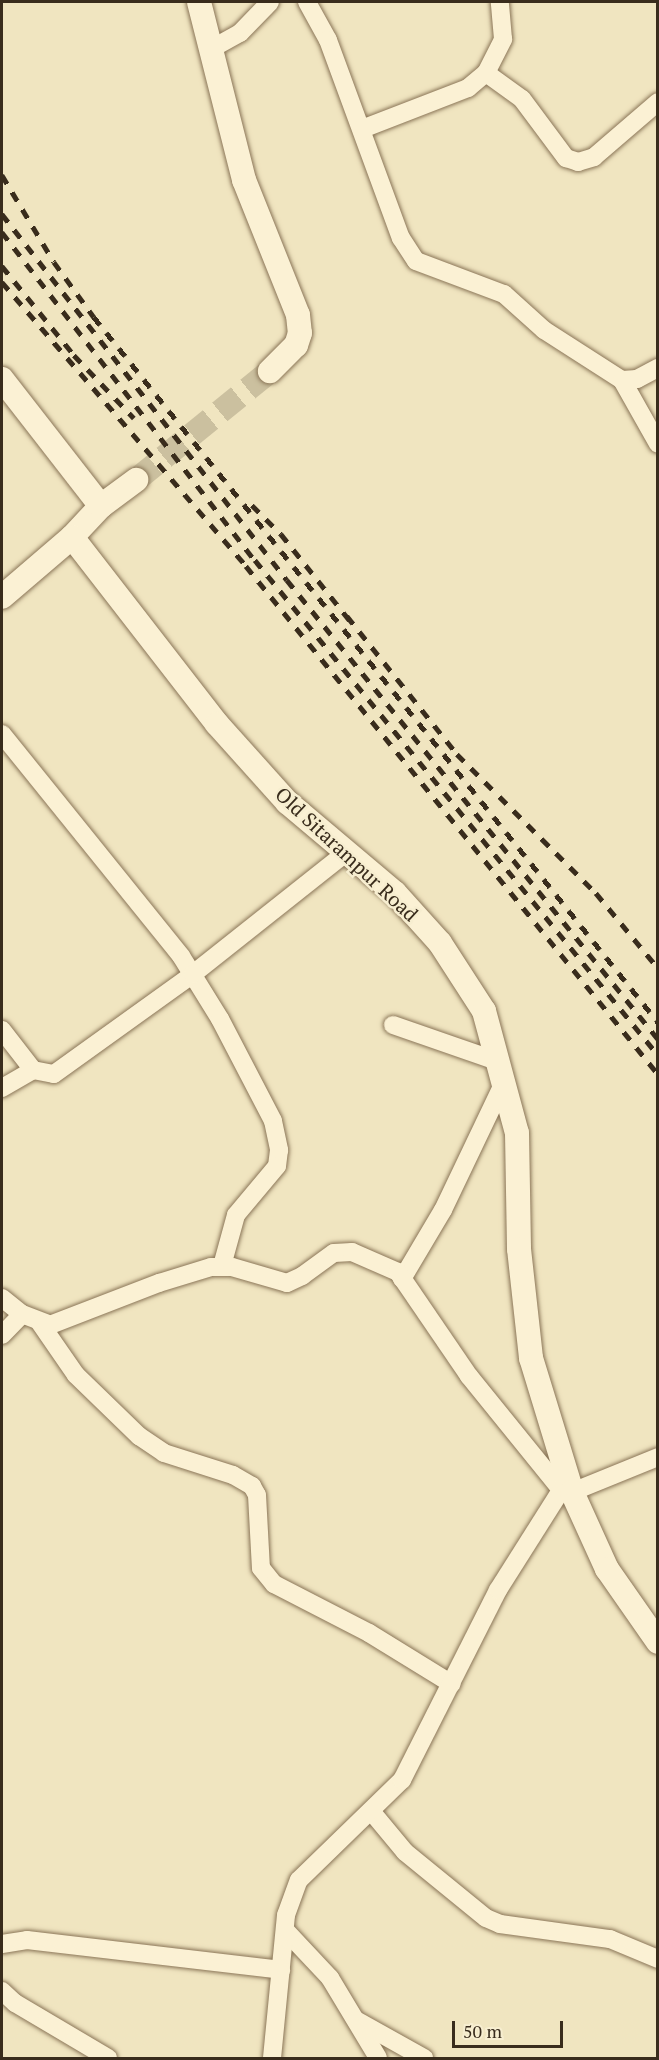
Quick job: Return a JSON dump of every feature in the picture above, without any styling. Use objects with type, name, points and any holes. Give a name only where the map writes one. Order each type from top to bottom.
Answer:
[{"type":"street","points":[[199,2],[244,180],[298,315],[300,333],[296,345],[270,372]]},
{"type":"street","points":[[211,49],[240,33],[270,2]]},
{"type":"street","points":[[307,2],[328,40],[401,238],[416,261],[504,294],[544,330],[622,380],[657,444]]},
{"type":"street","points":[[362,129],[468,88],[486,73],[503,39],[500,2]]},
{"type":"street","points":[[486,73],[522,99],[555,148],[566,158],[578,162],[594,157],[657,102]]},
{"type":"street","points":[[622,380],[637,379],[657,368]]},
{"type":"street","points":[[2,379],[101,506]]},
{"type":"street","points":[[2,597],[72,537],[101,506],[136,480]]},
{"type":"street","name":"Old Sitarampur Road","points":[[72,537],[217,724],[287,802],[395,893],[440,943],[484,1011],[517,1133],[519,1249],[531,1358],[567,1488],[607,1569],[657,1642]]},
{"type":"street","points":[[2,734],[193,974],[273,1121],[279,1150],[277,1166],[236,1215],[222,1266]]},
{"type":"street","points":[[2,1030],[33,1070],[43,1075],[63,1069],[193,974],[347,852]]},
{"type":"street","points":[[393,1025],[502,1072],[443,1210],[402,1279]]},
{"type":"street","points":[[2,1088],[33,1070]]},
{"type":"street","points":[[40,1323],[63,1321],[159,1282],[222,1266],[287,1282],[342,1250],[392,1268],[508,1428],[567,1488]]},
{"type":"street","points":[[2,1298],[22,1314],[40,1323],[76,1375],[139,1436],[164,1453],[233,1475],[252,1486],[257,1495],[261,1568],[274,1584],[369,1633],[452,1684]]},
{"type":"street","points":[[2,1335],[22,1314]]},
{"type":"street","points":[[273,2058],[285,1930],[299,1880],[402,1780],[498,1590],[567,1488],[657,1457]]},
{"type":"street","points":[[371,1811],[405,1852],[486,1918],[500,1924],[610,1939],[657,1959]]},
{"type":"street","points":[[285,1930],[318,1962],[378,2058]]},
{"type":"street","points":[[2,1944],[34,1940],[281,1970]]},
{"type":"street","points":[[2,1991],[24,2009],[97,2055]]},
{"type":"street","points":[[354,2019],[424,2058]]},
{"type":"tunnel","points":[[136,480],[270,371]]},
{"type":"railway","points":[[2,175],[54,262],[94,317],[658,1022]]},
{"type":"railway","points":[[2,214],[287,580],[658,1039]]},
{"type":"railway","points":[[2,232],[255,560],[658,1055]]},
{"type":"railway","points":[[2,266],[74,355],[134,418]]},
{"type":"railway","points":[[2,282],[246,566],[658,1074]]},
{"type":"railway","points":[[252,505],[281,534],[351,622]]},
{"type":"railway","points":[[347,616],[457,754],[596,893],[658,968]]}]
